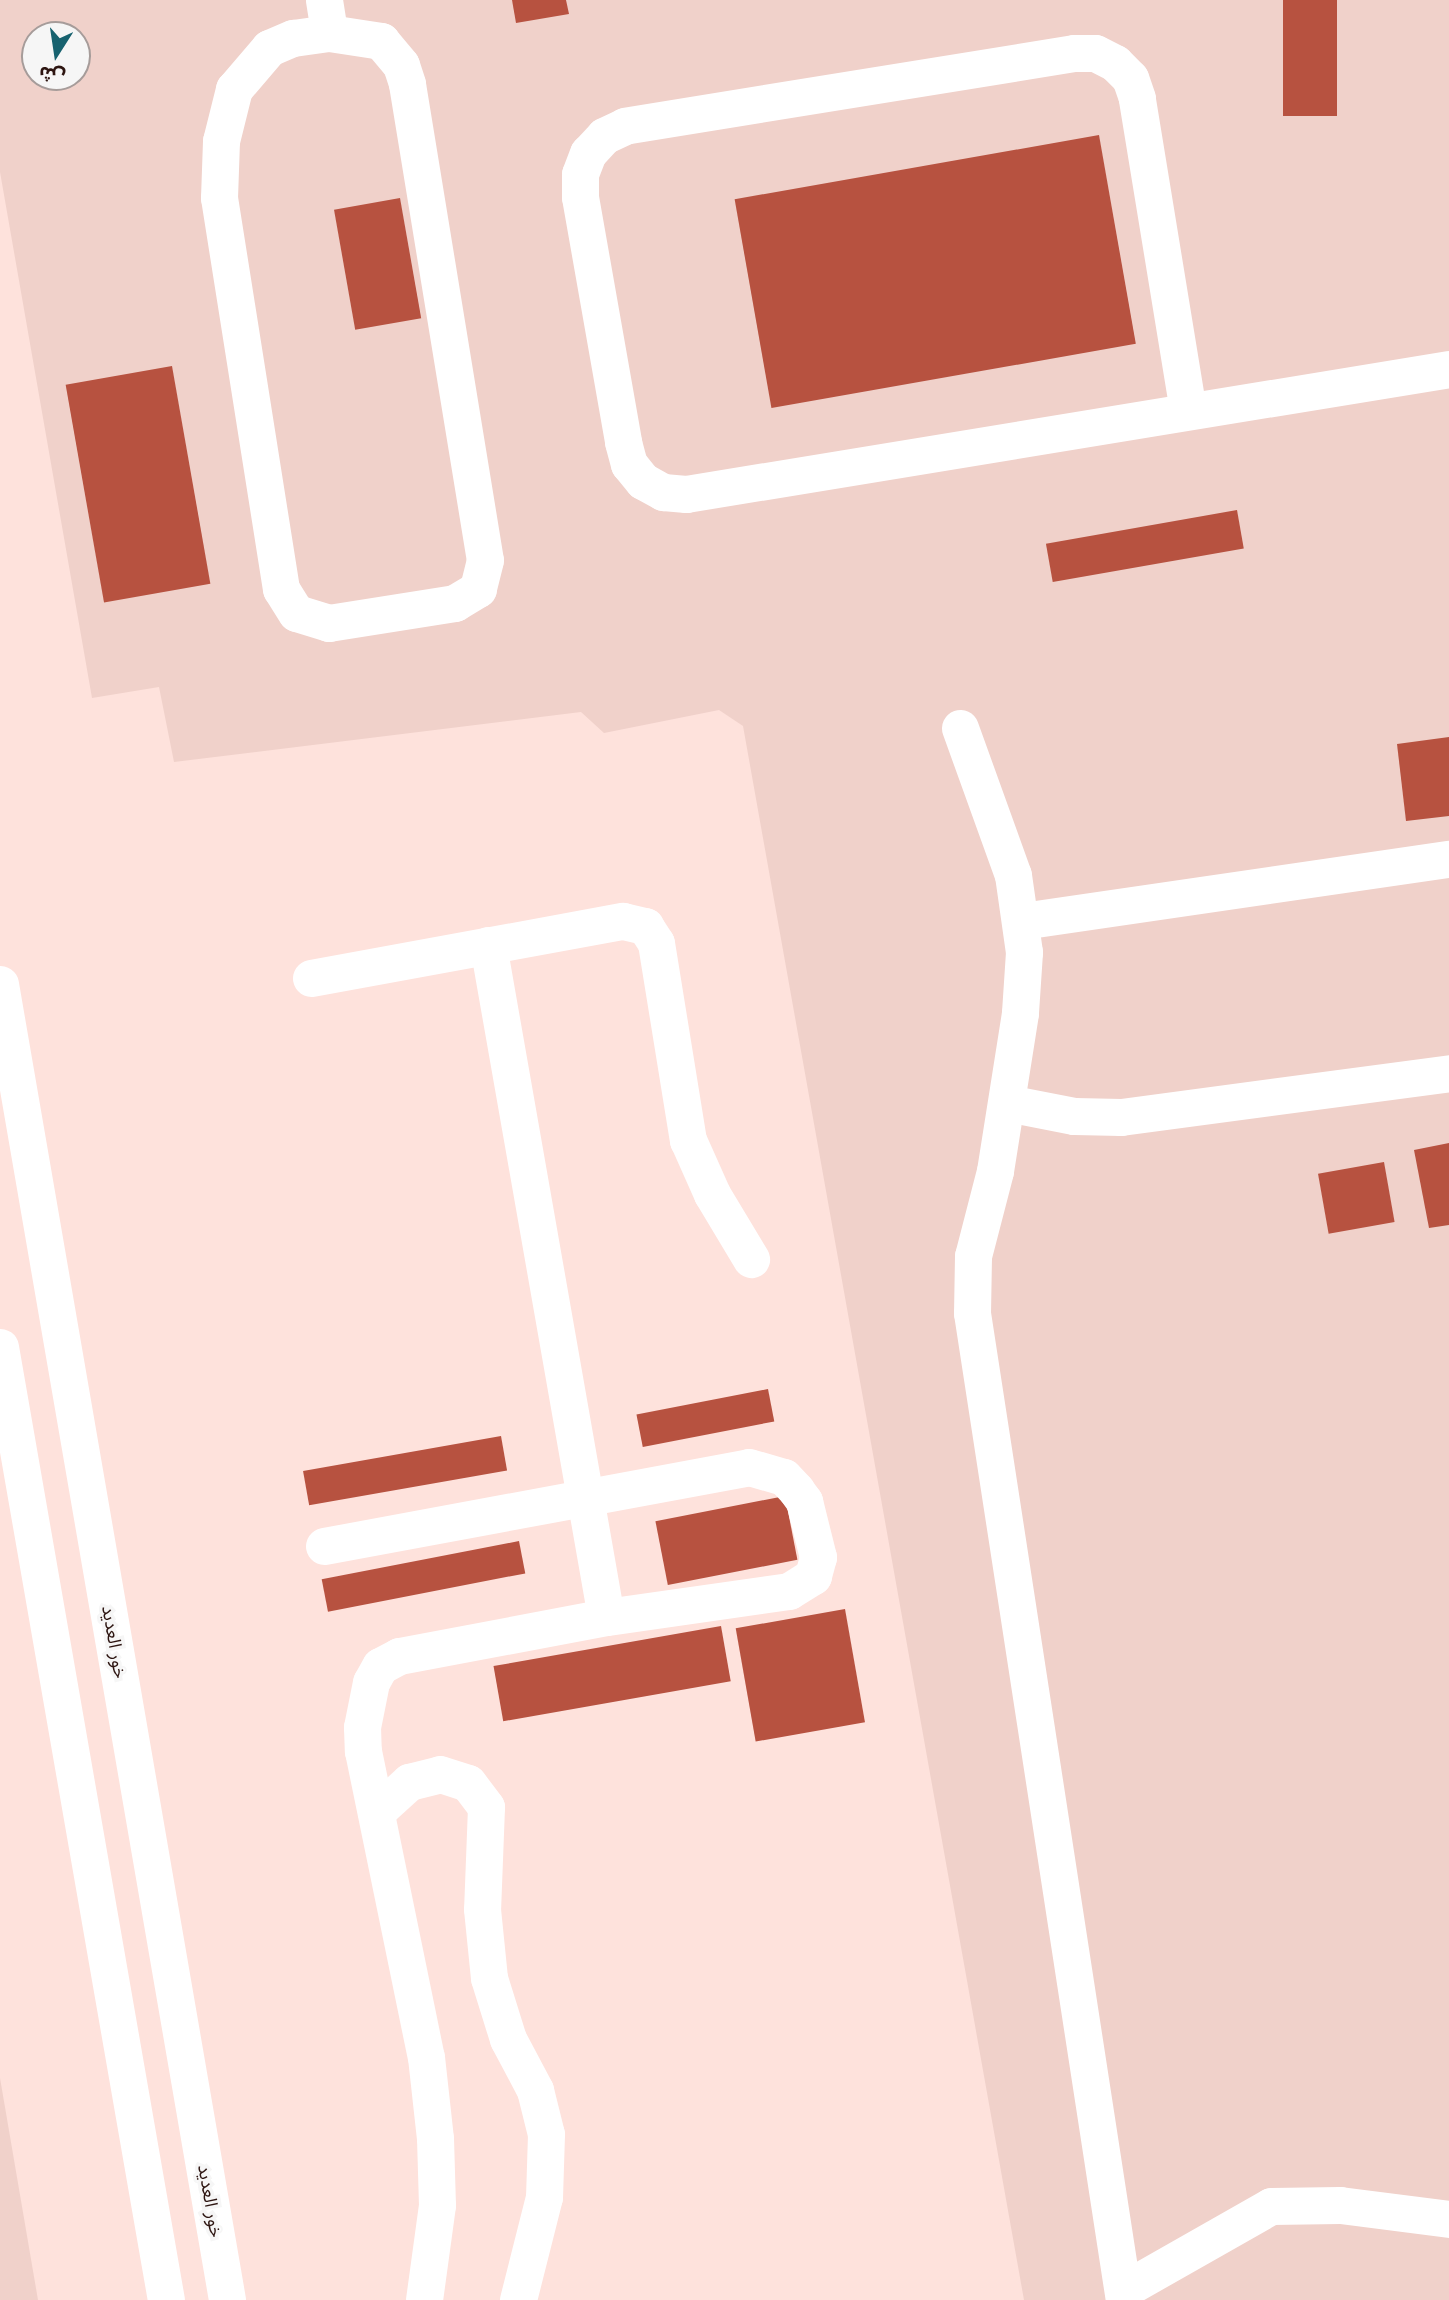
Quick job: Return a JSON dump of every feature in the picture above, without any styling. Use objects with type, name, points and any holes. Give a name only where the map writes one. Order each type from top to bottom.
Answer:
[{"type":"street","points":[[326,17],[381,41],[401,65],[407,84],[485,559],[478,589],[455,603],[329,623],[310,621],[296,613],[281,589],[219,198],[221,141],[234,89],[269,48],[326,17]]},
{"type":"street","points":[[1188,411],[1137,98],[1130,78],[1115,62],[1095,53],[1060,55],[625,126],[604,136],[588,153],[580,174],[580,197],[622,442],[629,464],[643,481],[663,492],[686,494],[1449,369]]},
{"type":"street","points":[[960,728],[1013,875],[1022,921],[1024,982],[995,1171],[977,1227],[972,1313],[1123,2295],[1271,2206],[1330,2204],[1449,2219]]},
{"type":"street","points":[[1022,921],[1449,859]]},
{"type":"street","points":[[311,978],[623,920],[635,920],[652,934],[688,1140],[712,1194],[751,1259]]},
{"type":"street","points":[[488,945],[606,1617]]},
{"type":"street","name":"خور العديد","points":[[0,984],[227,2300]]},
{"type":"street","points":[[1007,1103],[1074,1116],[1121,1117],[1449,1073]]},
{"type":"street","points":[[0,1347],[166,2300]]},
{"type":"street","points":[[324,1546],[749,1467],[768,1470],[783,1478],[804,1501],[818,1557],[813,1576],[789,1591],[606,1617],[399,1656],[380,1666],[371,1682],[362,1727],[376,1812],[426,2057],[435,2138],[437,2205],[424,2300]]},
{"type":"street","points":[[376,1812],[409,1782],[440,1774],[468,1783],[486,1807],[482,1909],[489,1978],[508,2039],[535,2090],[546,2134],[544,2197],[518,2300]]},
{"type":"shaded area","points":[[0,0],[1449,0],[1449,2300],[1024,2300],[743,726],[719,710],[604,733],[581,712],[174,762],[159,687],[92,698],[0,172]]},
{"type":"shaded area","points":[[0,2078],[38,2300],[0,2300]]},
{"type":"building","points":[[512,0],[566,0],[569,14],[516,23]]},
{"type":"building","points":[[1283,0],[1337,0],[1337,116],[1283,116]]},
{"type":"building","points":[[1099,135],[1136,344],[771,408],[735,199]]},
{"type":"building","points":[[400,198],[421,318],[355,330],[334,210]]},
{"type":"building","points":[[172,366],[210,584],[104,602],[66,385]]},
{"type":"building","points":[[1237,510],[1244,548],[1053,582],[1046,544]]},
{"type":"building","points":[[1449,737],[1449,816],[1406,821],[1397,744]]},
{"type":"building","points":[[1449,1143],[1449,1225],[1429,1228],[1414,1150]]},
{"type":"building","points":[[1384,1162],[1395,1222],[1329,1234],[1318,1174]]},
{"type":"building","points":[[768,1389],[774,1421],[643,1447],[636,1415]]},
{"type":"building","points":[[501,1436],[507,1470],[309,1505],[303,1471]]},
{"type":"building","points":[[785,1496],[797,1560],[668,1585],[655,1521]]},
{"type":"building","points":[[519,1541],[525,1573],[328,1612],[322,1579]]},
{"type":"building","points":[[845,1609],[865,1722],[756,1742],[736,1628]]},
{"type":"building","points":[[721,1626],[731,1681],[503,1721],[494,1666]]}]
